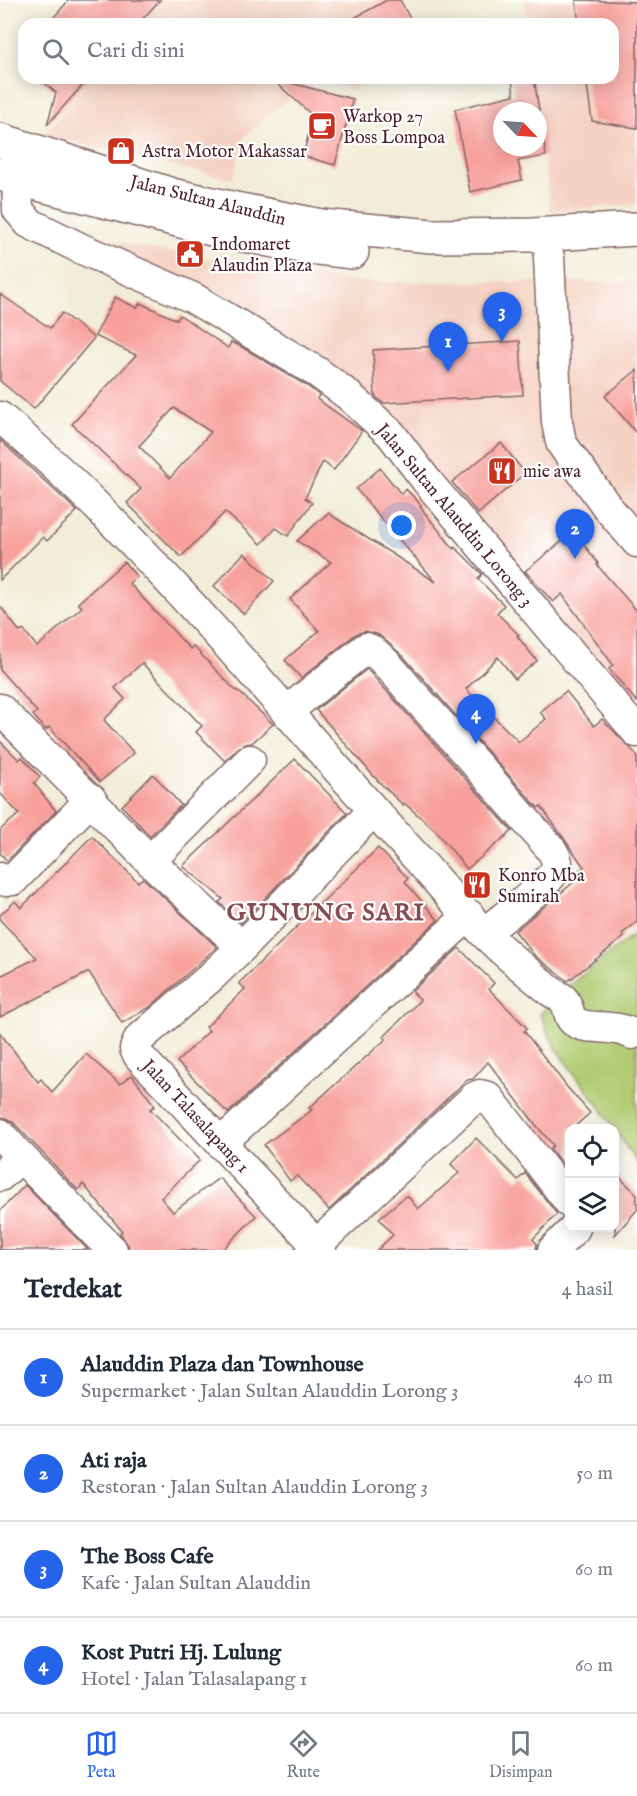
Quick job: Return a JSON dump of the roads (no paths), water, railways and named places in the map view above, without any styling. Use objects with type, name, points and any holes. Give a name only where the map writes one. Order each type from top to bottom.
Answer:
[{"type":"highway","name":"Jalan Sultan Alauddin","points":[[0,140],[170,206],[212,229],[301,246],[402,255],[549,257],[637,250]]},
{"type":"highway","name":"Jalan Sultan Alauddin","points":[[8,177],[170,206],[236,209],[321,226],[422,235],[521,236],[637,229]]},
{"type":"street","name":"Jalan Sultan Alauddin Lorong 3","points":[[8,177],[18,210],[29,223],[193,298],[317,372],[348,395],[391,434],[441,499],[637,732]]},
{"type":"street","points":[[549,257],[557,422],[561,442],[608,508],[637,542]]},
{"type":"street","points":[[0,417],[62,472],[123,532],[476,924],[550,991],[564,1000],[568,1007],[569,1017],[576,1024],[587,1027],[625,1029],[632,1034]]},
{"type":"street","points":[[221,1143],[476,924],[541,886],[557,867],[557,859],[551,849],[370,649],[366,648],[286,712]]},
{"type":"street","points":[[0,709],[150,861],[243,947]]},
{"type":"street","points":[[150,861],[250,760]]},
{"type":"street","points":[[0,878],[6,881],[13,880],[90,800]]},
{"type":"street","name":"Jalan Talasalapang 1","points":[[316,1248],[135,1049],[139,1040],[243,947],[373,811]]},
{"type":"street","points":[[316,1248],[475,1097],[480,1095],[488,1097],[565,1197]]},
{"type":"street","points":[[0,1134],[10,1167],[112,1250]]},
{"type":"street","points":[[553,1250],[572,1232]]},
{"type":"place","name":"Warkop 27 Boss Lompoa","points":[[322,126]]},
{"type":"place","name":"Astra Motor Makassar","points":[[121,151]]},
{"type":"place","name":"Indomaret Alaudin Plaza","points":[[190,254]]},
{"type":"place","name":"The Boss Cafe","points":[[502,342]]},
{"type":"place","name":"Alauddin Plaza dan Townhouse","points":[[448,372]]},
{"type":"place","name":"mie awa","points":[[502,471]]},
{"type":"place","name":"Ati raja","points":[[575,559]]},
{"type":"place","name":"Kost Putri Hj. Lulung","points":[[476,744]]},
{"type":"place","name":"Konro Mba Sumirah","points":[[477,885]]},
{"type":"district","name":"GUNUNG SARI","points":[[326,912]]}]
